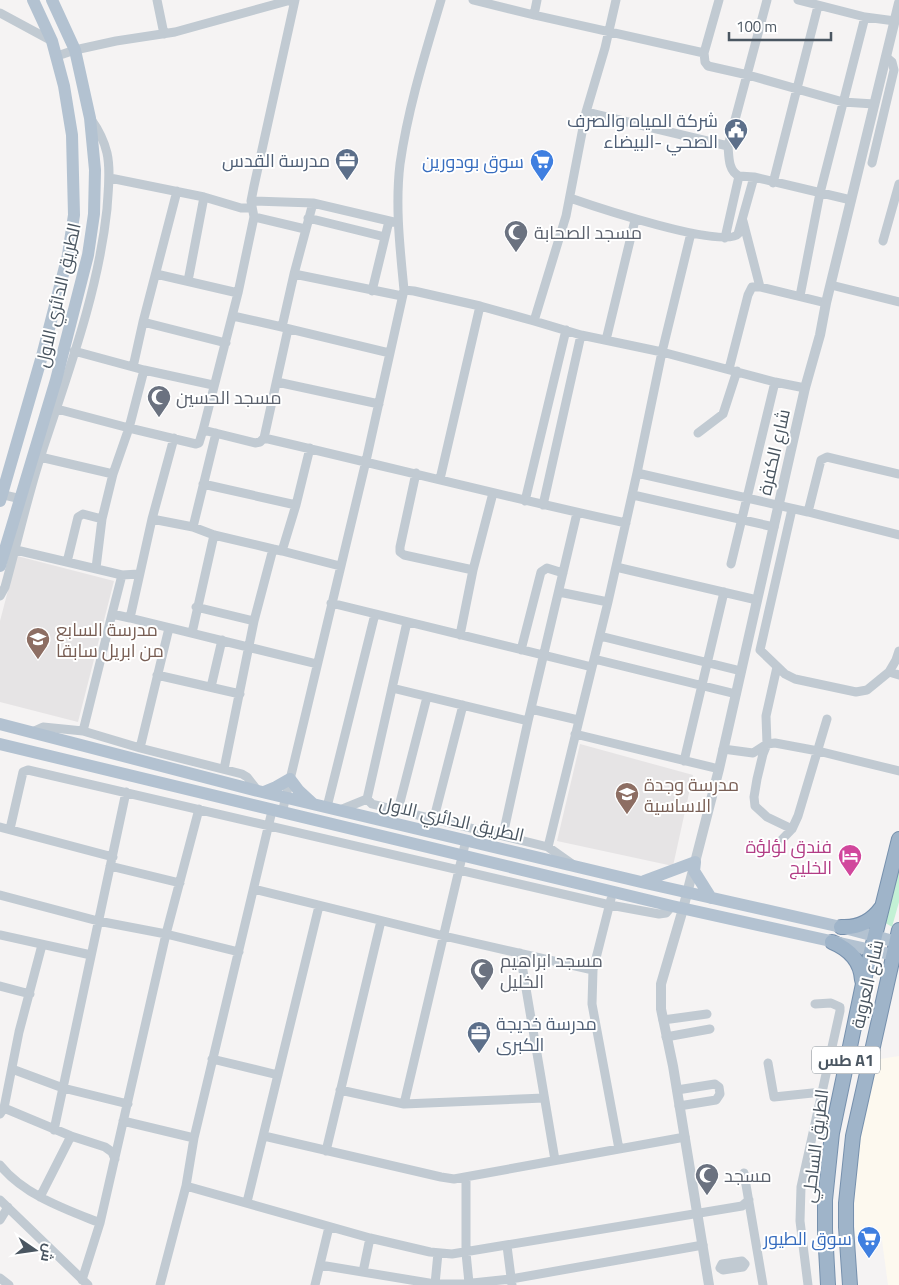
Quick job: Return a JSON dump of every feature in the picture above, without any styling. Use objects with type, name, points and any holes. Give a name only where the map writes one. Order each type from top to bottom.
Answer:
[{"type":"highway","name":"الطريق الساحلي","points":[[828,1285],[825,1200],[834,1119],[863,984],[899,839]]},
{"type":"highway","points":[[840,927],[853,927],[865,923],[883,905]]},
{"type":"highway","points":[[832,942],[840,945],[852,955],[860,968],[863,984]]},
{"type":"highway","name":"شارع العروبة","points":[[850,1285],[846,1203],[850,1162],[870,1057],[898,948]]},
{"type":"highway","points":[[834,1119],[844,1127],[856,1125]]},
{"type":"highway","points":[[829,1159],[841,1157],[850,1162]]},
{"type":"main road","name":"الطريق الدائري الاول","points":[[1,496],[51,321],[68,255],[74,216],[72,135],[57,56],[33,0]]},
{"type":"main road","name":"الطريق الدائري الاول","points":[[0,566],[56,380],[88,255],[94,205],[94,170],[90,118],[75,50],[52,0]]},
{"type":"main road","points":[[74,204],[94,205]]},
{"type":"main road","points":[[51,321],[70,326]]},
{"type":"main road","name":"الطريق الدائري الاول","points":[[0,724],[261,792],[840,927],[873,943]]},
{"type":"main road","name":"الطريق الدائري الاول","points":[[0,744],[678,908],[832,942],[873,943],[898,948]]},
{"type":"main road","points":[[261,792],[276,787],[290,779],[299,791],[313,804]]},
{"type":"main road","points":[[641,882],[695,862],[694,871],[711,898]]},
{"type":"street","points":[[158,0],[164,34]]},
{"type":"street","points":[[57,56],[116,41],[164,34],[270,4],[293,0],[252,208],[238,293],[199,443],[196,444],[57,409]]},
{"type":"street","points":[[160,1285],[186,1186],[194,1138],[212,1059],[269,825],[286,797],[379,404],[403,293],[393,222],[400,165],[421,70],[441,0]]},
{"type":"street","points":[[473,0],[704,53]]},
{"type":"street","points":[[534,15],[538,0]]},
{"type":"street","points":[[534,322],[570,198],[586,112],[609,32],[616,0]]},
{"type":"street","points":[[719,0],[704,53],[705,62],[708,66],[748,75],[843,102],[874,104]]},
{"type":"street","points":[[767,0],[728,146],[731,168],[734,174],[739,176],[851,200]]},
{"type":"street","points":[[798,0],[865,17],[895,21]]},
{"type":"street","points":[[773,183],[818,6]]},
{"type":"street","name":"شارع الكفرة","points":[[710,1285],[677,1090],[661,1009],[661,984],[678,908],[687,892],[719,769],[826,303],[899,6]]},
{"type":"street","points":[[0,13],[52,41]]},
{"type":"street","points":[[800,296],[820,193],[865,17]]},
{"type":"street","points":[[872,163],[894,70],[892,62],[886,57]]},
{"type":"street","points":[[586,112],[728,146]]},
{"type":"street","points":[[0,596],[5,587],[16,550],[40,457],[57,409],[90,300],[104,239],[110,178],[107,153],[101,134],[90,118]]},
{"type":"street","points":[[724,238],[739,176]]},
{"type":"street","points":[[110,178],[204,197],[241,208],[313,203],[393,222]]},
{"type":"street","points":[[570,198],[635,220],[691,233],[724,238],[736,237],[743,220],[754,178]]},
{"type":"street","points":[[883,241],[899,184]]},
{"type":"street","points":[[133,367],[142,322],[177,191]]},
{"type":"street","points":[[188,281],[204,197]]},
{"type":"street","points":[[203,430],[255,443],[260,442],[264,438],[277,382],[294,274],[313,203]]},
{"type":"street","points":[[252,208],[305,229]]},
{"type":"street","points":[[308,218],[385,237]]},
{"type":"street","points":[[606,340],[635,220]]},
{"type":"street","points":[[743,220],[760,287]]},
{"type":"street","points":[[372,291],[385,237],[393,222]]},
{"type":"street","points":[[548,847],[633,495],[662,352],[691,233]]},
{"type":"street","points":[[156,274],[238,293]]},
{"type":"street","points":[[294,274],[372,291],[403,293],[414,291],[480,306],[581,335],[662,352],[775,382],[806,388]]},
{"type":"street","points":[[831,285],[899,302]]},
{"type":"street","points":[[698,432],[723,414],[752,287],[760,287],[826,303]]},
{"type":"street","points":[[440,479],[480,306]]},
{"type":"street","points":[[233,316],[390,353]]},
{"type":"street","points":[[142,322],[226,343]]},
{"type":"street","points":[[525,501],[566,330]]},
{"type":"street","points":[[543,505],[581,335]]},
{"type":"street","points":[[74,351],[144,370],[213,385]]},
{"type":"street","points":[[96,568],[102,520],[113,474],[130,428],[144,370]]},
{"type":"street","points":[[277,382],[379,404]]},
{"type":"street","points":[[731,564],[775,382]]},
{"type":"street","points":[[193,527],[216,433]]},
{"type":"street","points":[[130,618],[152,519],[174,438]]},
{"type":"street","points":[[264,438],[416,473],[525,501],[626,523]]},
{"type":"street","points":[[224,769],[254,621],[278,550],[296,505],[310,448]]},
{"type":"street","points":[[40,457],[113,474]]},
{"type":"street","points":[[808,512],[821,460],[824,458],[827,457],[899,474]]},
{"type":"street","points":[[416,473],[400,552],[404,555],[473,570]]},
{"type":"street","points":[[638,473],[792,508],[899,535]]},
{"type":"street","points":[[203,484],[296,505]]},
{"type":"street","points":[[460,635],[473,570],[494,493]]},
{"type":"street","points":[[633,495],[774,527]]},
{"type":"street","points":[[1,496],[20,499]]},
{"type":"street","points":[[760,650],[792,508]]},
{"type":"street","points":[[503,835],[577,513]]},
{"type":"street","points":[[67,562],[78,517],[83,514],[102,520]]},
{"type":"street","points":[[152,519],[193,527],[214,535],[340,566]]},
{"type":"street","points":[[192,633],[196,606],[214,535]]},
{"type":"street","points":[[16,550],[122,575],[139,574]]},
{"type":"street","points":[[616,566],[757,600]]},
{"type":"street","points":[[521,650],[541,572],[547,568],[563,572]]},
{"type":"street","points":[[83,731],[122,575]]},
{"type":"street","points":[[559,592],[608,602]]},
{"type":"street","points":[[684,761],[724,592]]},
{"type":"street","points":[[331,603],[521,650],[593,663],[736,694]]},
{"type":"street","points":[[196,606],[254,621]]},
{"type":"street","points":[[112,614],[317,664]]},
{"type":"street","points":[[367,799],[333,808],[375,614]]},
{"type":"street","points":[[367,799],[407,622]]},
{"type":"street","points":[[140,748],[169,628]]},
{"type":"street","points":[[600,636],[741,671]]},
{"type":"street","points":[[211,687],[222,640]]},
{"type":"street","points":[[747,646],[760,650],[785,674],[795,679],[856,692],[867,690],[889,672],[899,651]]},
{"type":"street","points":[[777,667],[766,716],[767,744],[763,754],[754,797],[755,806],[760,812],[792,829]]},
{"type":"street","points":[[889,672],[899,675]]},
{"type":"street","points":[[157,675],[240,694]]},
{"type":"street","points":[[392,688],[528,721]]},
{"type":"street","points":[[398,810],[427,696]]},
{"type":"street","points":[[434,818],[463,705]]},
{"type":"street","points":[[531,709],[578,720]]},
{"type":"street","points":[[771,851],[792,829],[798,816],[827,719]]},
{"type":"street","points":[[32,732],[43,727],[83,731],[140,748],[224,769],[247,777],[261,792]]},
{"type":"street","points":[[575,734],[719,769]]},
{"type":"street","points":[[723,749],[753,753],[767,744],[775,742],[899,771]]},
{"type":"street","points":[[10,829],[23,772],[26,770],[610,904],[659,914],[678,908]]},
{"type":"street","points":[[54,1130],[126,792]]},
{"type":"street","points":[[367,799],[372,804],[548,847],[574,866]]},
{"type":"street","points":[[0,1200],[85,1282],[128,1104],[166,934],[199,809]]},
{"type":"street","points":[[0,827],[180,883]]},
{"type":"street","points":[[404,1104],[466,840]]},
{"type":"street","points":[[254,889],[380,921],[593,970]]},
{"type":"street","points":[[613,892],[593,970],[592,1004],[619,1149]]},
{"type":"street","points":[[0,895],[98,921],[166,934],[239,952]]},
{"type":"street","points":[[247,1202],[319,906]]},
{"type":"street","points":[[326,1151],[380,921]]},
{"type":"street","points":[[0,934],[91,955]]},
{"type":"street","points":[[42,944],[2,1111],[105,1147],[112,1152],[115,1159]]},
{"type":"street","points":[[520,953],[555,1160]]},
{"type":"street","points":[[0,986],[30,994]]},
{"type":"street","points":[[808,1285],[800,1221],[800,1199],[840,1011],[840,1007],[836,1004],[815,1004]]},
{"type":"street","points":[[663,1020],[708,1014]]},
{"type":"street","points":[[674,1018],[678,1035]]},
{"type":"street","points":[[666,1037],[710,1029]]},
{"type":"street","points":[[212,1059],[278,1075]]},
{"type":"street","points":[[768,1063],[774,1097],[822,1092]]},
{"type":"street","points":[[12,1068],[63,1088],[128,1104]]},
{"type":"street","points":[[677,1090],[714,1084],[719,1087],[720,1094],[716,1100],[679,1106]]},
{"type":"street","points":[[340,1090],[404,1104],[544,1098]]},
{"type":"street","points":[[124,1121],[194,1138]]},
{"type":"street","points":[[40,1196],[71,1136]]},
{"type":"street","points":[[264,1136],[454,1179],[685,1137]]},
{"type":"street","points":[[0,1165],[8,1175],[40,1196],[62,1208],[100,1223]]},
{"type":"street","points":[[744,1173],[764,1285]]},
{"type":"street","points":[[466,1177],[466,1253],[469,1283]]},
{"type":"street","points":[[186,1186],[370,1238],[438,1253],[466,1253],[742,1206],[748,1200]]},
{"type":"street","points":[[0,1220],[8,1207]]},
{"type":"street","points":[[315,1285],[329,1227]]},
{"type":"street","points":[[362,1272],[370,1238]]},
{"type":"street","points":[[320,1265],[435,1284],[512,1282],[703,1245]]},
{"type":"street","points":[[507,1246],[512,1282]]},
{"type":"street","points":[[435,1284],[438,1253]]},
{"type":"street","points":[[707,1270],[720,1268]]},
{"type":"street","points":[[0,1278],[8,1285]]},
{"type":"shaded area","points":[[17,556],[114,581],[78,722],[0,702],[0,621]]},
{"type":"shaded area","points":[[580,744],[693,775],[673,866],[557,841]]},
{"type":"shaded area","points":[[899,1056],[899,1285],[888,1285],[881,1233],[855,1236],[854,1180],[860,1129],[874,1060]]},
{"type":"green space","points":[[899,860],[899,902],[892,927],[884,922]]},
{"type":"place","name":"شركة المياه والصرف الصحي -البيضاء","points":[[736,151]]},
{"type":"place","name":"مدرسة القدس","points":[[347,181]]},
{"type":"place","name":"سوق بودورين","points":[[542,182]]},
{"type":"place","name":"مسجد الصحابة","points":[[516,253]]},
{"type":"place","name":"مسجد الحسين","points":[[159,418]]},
{"type":"place","name":"مدرسة السابع من ابريل سابقا","points":[[38,660]]},
{"type":"place","name":"مدرسة وجدة الاساسية","points":[[627,815]]},
{"type":"place","name":"فندق لؤلؤة الخليج","points":[[850,877]]},
{"type":"place","name":"مسجد ابراهيم الخليل","points":[[482,991]]},
{"type":"place","name":"مدرسة خديجة الكبرى","points":[[479,1054]]},
{"type":"place","name":"مسجد","points":[[707,1196]]},
{"type":"place","name":"سوق الطيور","points":[[869,1259]]}]
